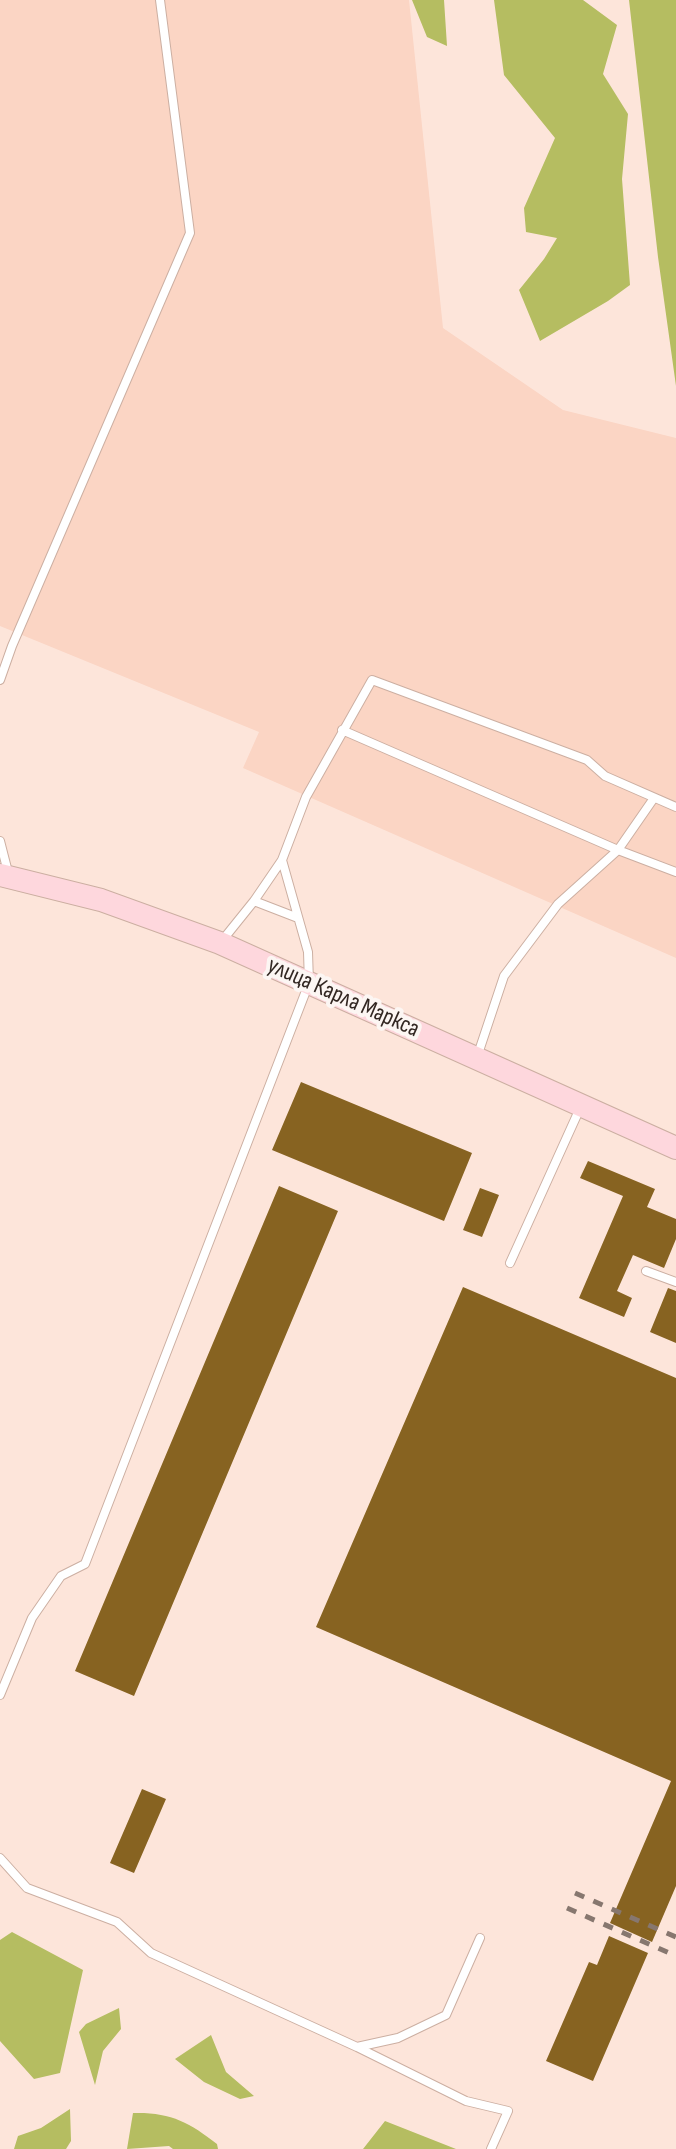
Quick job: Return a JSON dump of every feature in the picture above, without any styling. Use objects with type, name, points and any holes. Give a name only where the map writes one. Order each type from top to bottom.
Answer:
[{"type":"main road","name":"улица Карла Маркса","points":[[4,876],[101,900],[220,943],[676,1148]]},
{"type":"lane","points":[[0,680],[190,233],[160,0]]},
{"type":"lane","points":[[220,943],[282,860],[306,797],[372,680],[587,760],[605,776],[676,807]]},
{"type":"lane","points":[[342,730],[618,850],[676,872]]},
{"type":"lane","points":[[476,1058],[504,976],[558,904],[618,850],[654,798]]},
{"type":"lane","points":[[0,841],[4,876]]},
{"type":"lane","points":[[0,1695],[32,1618],[61,1576],[85,1564],[309,983],[308,952],[282,860]]},
{"type":"lane","points":[[254,901],[298,918]]},
{"type":"lane","points":[[510,1263],[581,1105]]},
{"type":"lane","points":[[646,1271],[676,1282]]},
{"type":"lane","points":[[0,1858],[27,1888],[117,1922],[151,1953],[357,2047],[466,2101],[508,2111],[491,2149]]},
{"type":"lane","points":[[357,2047],[398,2038],[446,2015],[480,1938]]},
{"type":"shaded area","points":[[0,0],[409,0],[443,328],[563,410],[676,438],[676,958],[243,768],[259,732],[0,626]]},
{"type":"green space","points":[[412,0],[444,0],[447,46],[427,37]]},
{"type":"green space","points":[[494,0],[583,0],[617,25],[603,74],[628,114],[622,179],[630,285],[540,341],[519,290],[557,238],[526,232],[524,208],[555,138],[504,75]]},
{"type":"green space","points":[[629,0],[676,0],[676,386],[658,257]]},
{"type":"green space","points":[[12,1932],[83,1970],[60,2073],[34,2079],[0,2041],[0,1940]]},
{"type":"green space","points":[[119,2008],[121,2029],[103,2051],[95,2085],[79,2032],[86,2024]]},
{"type":"green space","points":[[211,2035],[226,2072],[254,2096],[240,2099],[204,2082],[175,2059]]},
{"type":"green space","points":[[70,2109],[71,2141],[66,2149],[14,2149],[18,2136],[41,2128]]},
{"type":"green space","points":[[133,2113],[158,2114],[188,2124],[217,2144],[218,2149],[173,2149],[169,2146],[127,2149]]},
{"type":"green space","points":[[385,2121],[456,2149],[363,2149]]},
{"type":"building","points":[[301,1082],[472,1153],[444,1221],[272,1150]]},
{"type":"building","points":[[588,1161],[655,1189],[647,1207],[676,1219],[676,1239],[664,1268],[633,1255],[617,1291],[632,1298],[624,1317],[579,1298],[623,1196],[580,1178]]},
{"type":"building","points":[[279,1186],[338,1211],[134,1696],[75,1671]]},
{"type":"building","points":[[480,1188],[499,1195],[482,1237],[463,1230]]},
{"type":"building","points":[[463,1287],[676,1378],[676,1886],[652,1942],[610,1923],[671,1781],[316,1627]]},
{"type":"building","points":[[668,1288],[676,1291],[676,1343],[650,1332]]},
{"type":"building","points":[[142,1789],[166,1799],[134,1873],[110,1863]]},
{"type":"building","points":[[609,1936],[648,1953],[593,2081],[546,2061],[589,1962],[597,1965]]},
{"type":"railway","points":[[575,1893],[676,1937]]},
{"type":"railway","points":[[567,1908],[676,1956]]}]
